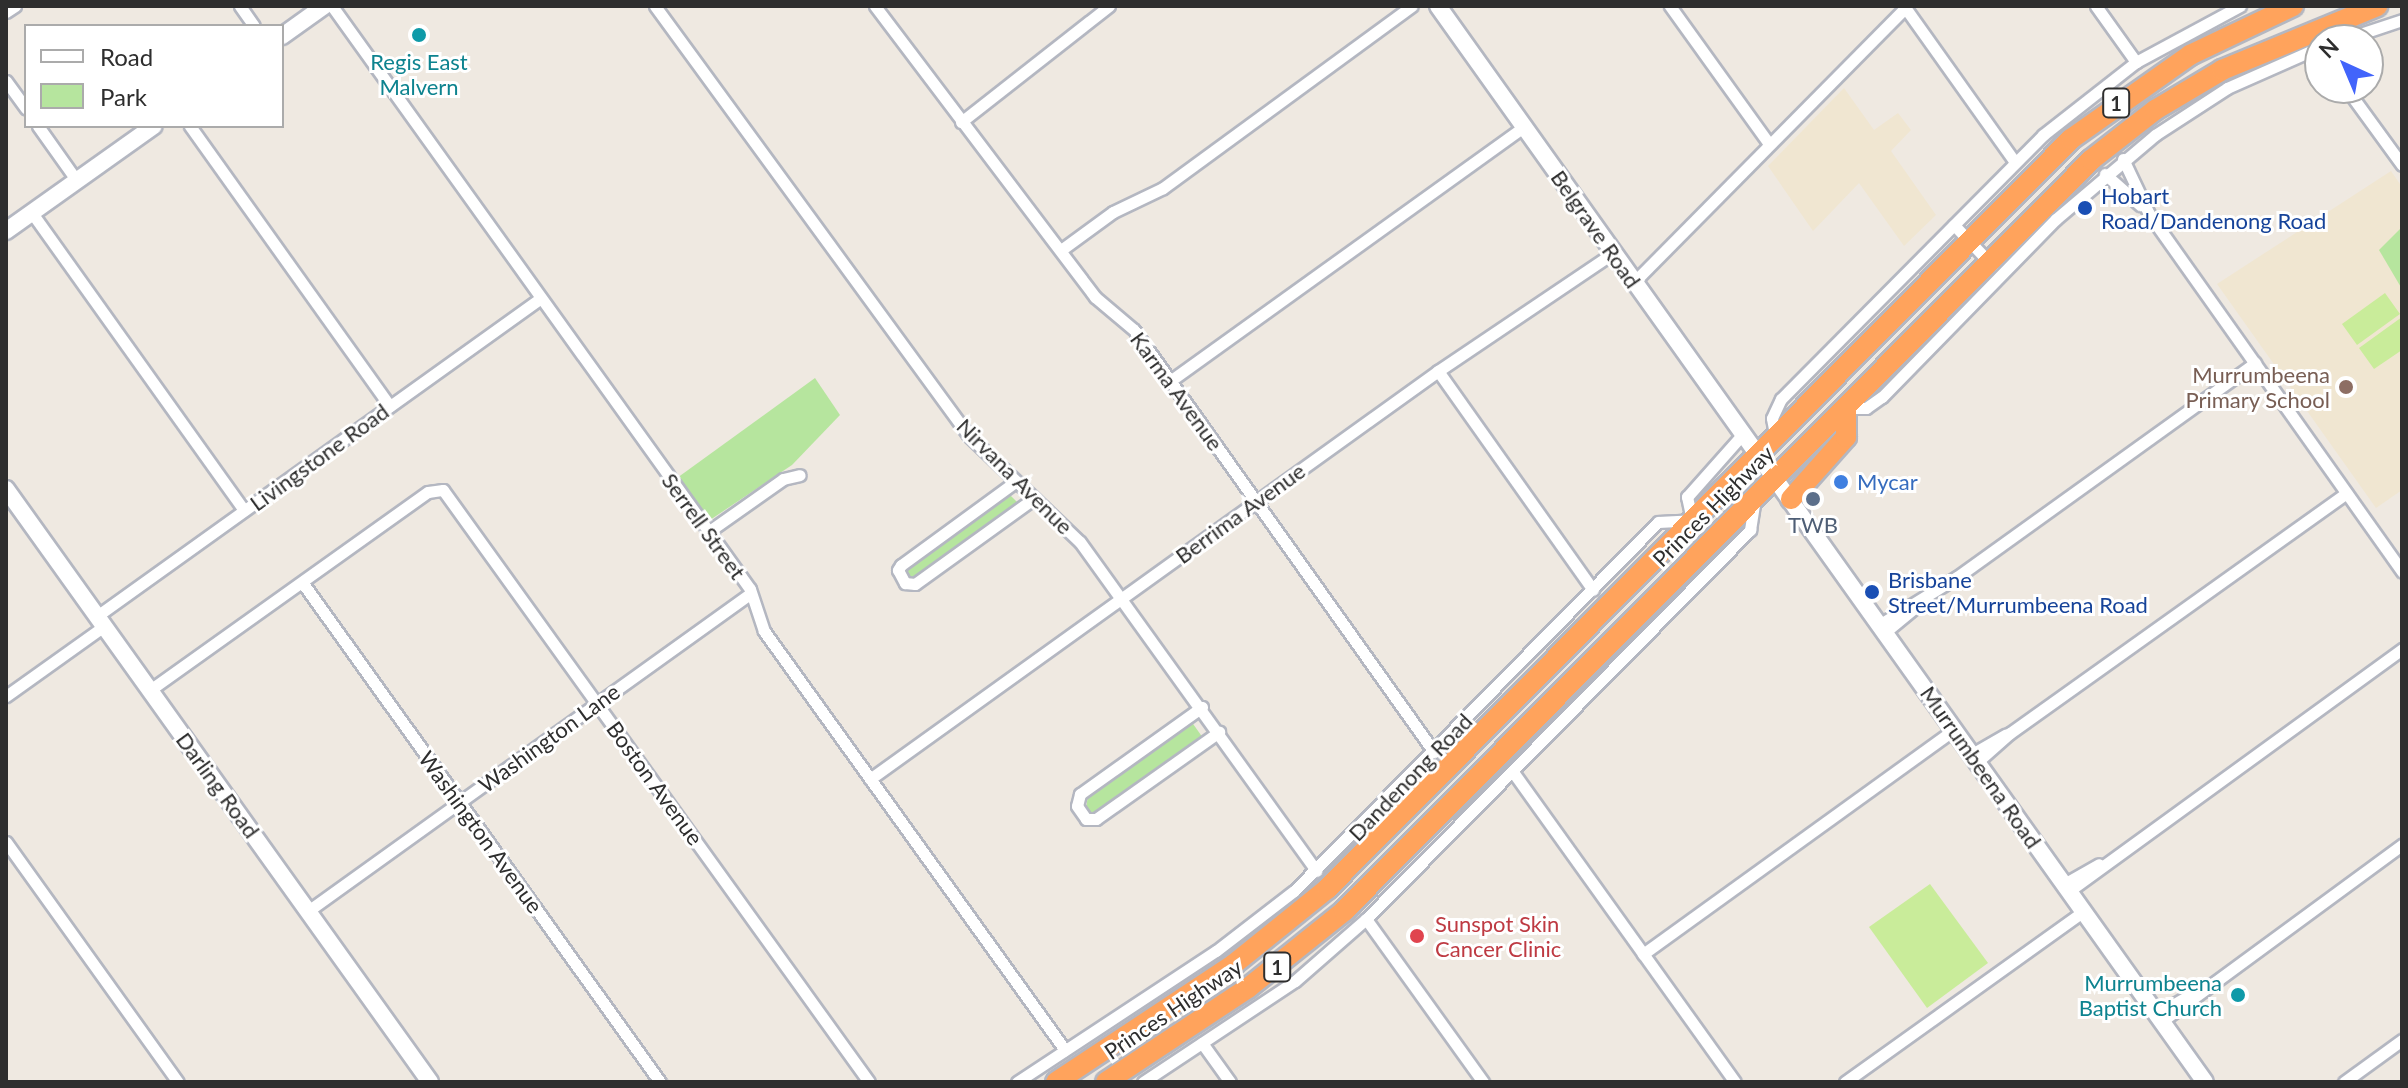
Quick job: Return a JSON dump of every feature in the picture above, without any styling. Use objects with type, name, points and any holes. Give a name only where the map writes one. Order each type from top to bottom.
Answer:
[{"type":"highway","name":"Princes Highway","points":[[1056,1082],[1249,953],[1327,889],[1775,434],[1961,232],[2113,106],[2190,55],[2293,6]]},
{"type":"highway","name":"Princes Highway","points":[[1106,1082],[1291,956],[1410,847],[1776,477],[1995,268],[2091,160],[2164,105],[2261,50],[2377,6]]},
{"type":"highway","points":[[1791,499],[1846,437],[1846,408]]},
{"type":"highway","points":[[1391,826],[1410,847]]},
{"type":"main road","points":[[284,35],[324,6]]},
{"type":"main road","name":"Belgrave Road","points":[[1438,6],[1756,452]]},
{"type":"main road","points":[[6,231],[151,128]]},
{"type":"main road","name":"Murrumbeena Road","points":[[1756,452],[2205,1082]]},
{"type":"main road","name":"Darling Road","points":[[6,489],[430,1082]]},
{"type":"street","points":[[6,12],[15,6]]},
{"type":"street","points":[[240,6],[253,24]]},
{"type":"street","name":"Serrell Street","points":[[332,6],[751,593],[764,631],[1065,1050]]},
{"type":"street","name":"Nirvana Avenue","points":[[655,6],[969,436],[1080,542],[1202,707],[1316,871]]},
{"type":"street","name":"Karma Avenue","points":[[875,6],[1095,297],[1127,322],[1434,752]]},
{"type":"street","points":[[961,122],[1109,6]]},
{"type":"street","points":[[1061,250],[1113,212],[1163,188],[1412,6]]},
{"type":"street","points":[[1670,6],[1769,144]]},
{"type":"street","points":[[2096,6],[2136,62]]},
{"type":"street","points":[[2240,6],[2136,62],[2015,162],[1961,232],[1995,268],[2123,159],[2227,88],[2304,56]]},
{"type":"street","points":[[1634,282],[1904,7],[2015,162]]},
{"type":"street","points":[[6,81],[24,106]]},
{"type":"street","points":[[2358,104],[2402,165]]},
{"type":"street","points":[[1170,381],[1524,127]]},
{"type":"street","points":[[39,128],[77,181]]},
{"type":"street","points":[[191,128],[390,406]]},
{"type":"street","points":[[2123,159],[2149,214],[2402,571]]},
{"type":"street","points":[[2105,174],[2149,214]]},
{"type":"street","points":[[32,213],[244,510]]},
{"type":"street","name":"Berrima Avenue","points":[[870,779],[1438,371],[1613,253]]},
{"type":"street","name":"Livingstone Road","points":[[6,696],[244,510],[541,298]]},
{"type":"street","points":[[1882,629],[2255,363]]},
{"type":"street","points":[[1438,371],[1593,590]]},
{"type":"street","points":[[1692,520],[1687,497],[1743,434]]},
{"type":"street","points":[[708,532],[783,479],[800,475]]},
{"type":"street","points":[[1015,482],[901,565],[898,570],[905,583],[915,584],[1033,499]]},
{"type":"street","name":"Boston Avenue","points":[[302,582],[439,488],[451,497],[869,1082]]},
{"type":"street","points":[[1974,758],[2346,493]]},
{"type":"street","points":[[1143,1082],[1308,971],[1366,919],[1750,530],[1755,498]]},
{"type":"street","name":"Dandenong Road","points":[[1017,1082],[1216,951],[1316,871],[1658,522],[1692,520]]},
{"type":"street","points":[[150,690],[302,582]]},
{"type":"street","name":"Washington Avenue","points":[[302,582],[660,1082]]},
{"type":"street","name":"Washington Lane","points":[[308,911],[751,593]]},
{"type":"street","points":[[1629,625],[1650,631]]},
{"type":"street","points":[[2067,888],[2402,649]]},
{"type":"street","points":[[1202,707],[1080,794],[1077,806],[1086,819],[1096,819],[1219,732]]},
{"type":"street","points":[[1643,954],[1955,729]]},
{"type":"street","points":[[1513,772],[1735,1082]]},
{"type":"street","points":[[6,842],[178,1082]]},
{"type":"street","points":[[2159,1018],[2402,845]]},
{"type":"street","points":[[1845,1082],[2084,911]]},
{"type":"street","points":[[1366,919],[1483,1082]]},
{"type":"street","points":[[2344,1082],[2402,1040]]},
{"type":"street","points":[[1202,1043],[1230,1082]]},
{"type":"shaded area","points":[[1844,88],[1874,130],[1898,113],[1911,130],[1891,151],[1936,215],[1904,246],[1859,183],[1813,231],[1768,166]]},
{"type":"shaded area","name":"Murrumbeena Primary School","points":[[2391,171],[2402,187],[2402,490],[2376,508],[2217,284]]},
{"type":"green space","points":[[2402,227],[2402,289],[2379,250]]},
{"type":"green space","points":[[2385,293],[2400,314],[2357,345],[2342,324]]},
{"type":"green space","points":[[2402,317],[2402,350],[2374,369],[2359,348]]},
{"type":"green space","points":[[815,378],[840,415],[792,465],[707,522],[677,478]]},
{"type":"green space","points":[[1009,494],[1019,504],[915,579],[903,573],[907,565]]},
{"type":"green space","points":[[1191,721],[1203,738],[1095,814],[1086,809],[1088,795]]},
{"type":"green space","points":[[1930,884],[1988,963],[1927,1008],[1869,927]]},
{"type":"place","name":"Regis East Malvern","points":[[419,35]]},
{"type":"place","name":"Hobart Road/Dandenong Road","points":[[2085,208]]},
{"type":"place","name":"Murrumbeena Primary School","points":[[2346,387]]},
{"type":"place","name":"Mycar","points":[[1841,482]]},
{"type":"place","name":"TWB","points":[[1813,499]]},
{"type":"place","name":"Brisbane Street/Murrumbeena Road","points":[[1872,592]]},
{"type":"place","name":"Sunspot Skin Cancer Clinic","points":[[1417,936]]},
{"type":"place","name":"Murrumbeena Baptist Church","points":[[2238,995]]}]
